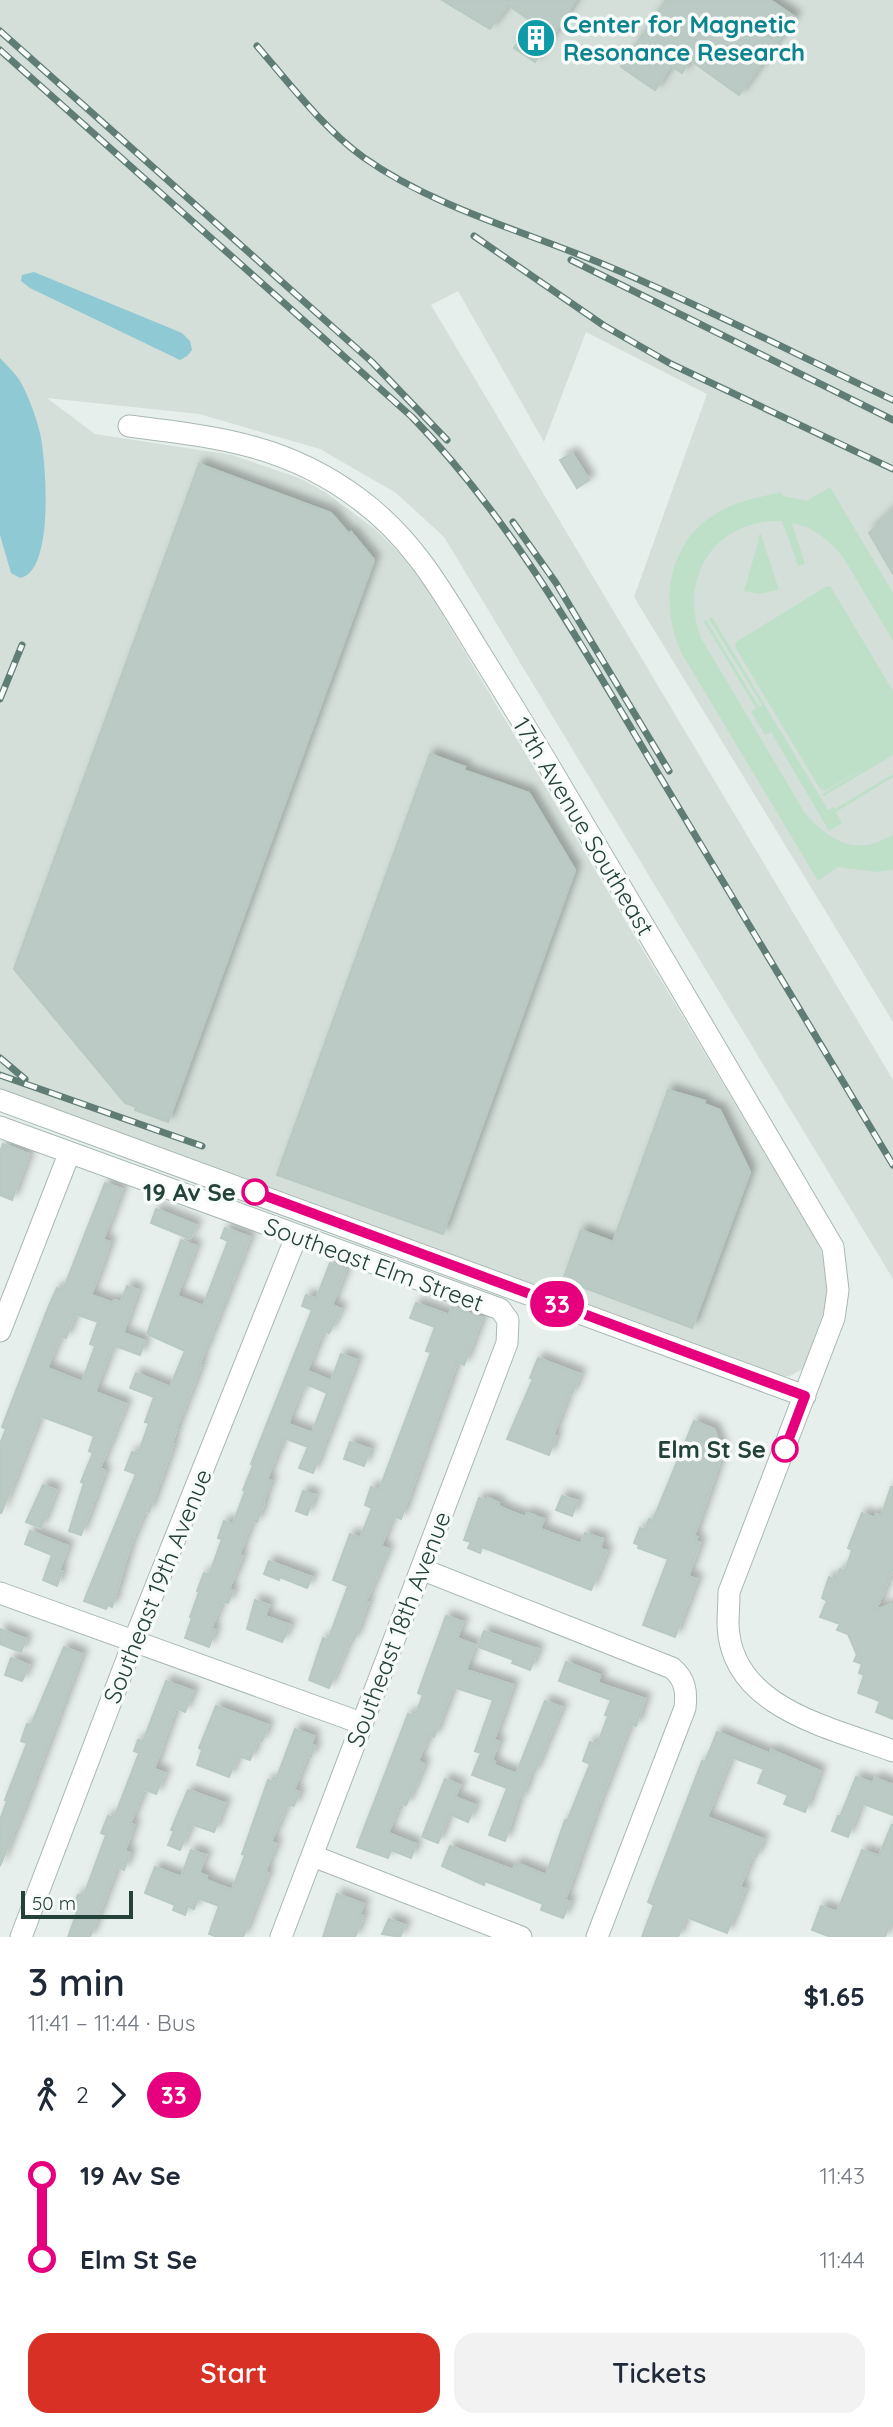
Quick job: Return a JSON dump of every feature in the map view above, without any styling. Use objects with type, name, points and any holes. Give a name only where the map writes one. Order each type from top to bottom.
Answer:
[{"type":"street","name":"17th Avenue Southeast","points":[[129,426],[217,437],[289,458],[360,499],[384,519],[419,556],[528,732],[833,1247],[838,1290],[834,1318],[729,1592],[728,1627],[734,1654],[743,1673],[768,1699],[789,1712],[893,1751]]},
{"type":"street","name":"Southeast Elm Street","points":[[0,1100],[805,1396]]},
{"type":"street","name":"Southeast Elm Street","points":[[0,1128],[500,1309],[508,1320]]},
{"type":"street","points":[[0,1331],[69,1154]]},
{"type":"street","name":"Southeast 19th Avenue","points":[[21,1937],[134,1641],[296,1237]]},
{"type":"street","name":"Southeast 18th Avenue","points":[[281,1937],[507,1343],[508,1320]]},
{"type":"street","points":[[421,1570],[672,1668],[685,1684],[684,1708],[597,1937]]},
{"type":"street","points":[[0,1593],[361,1723]]},
{"type":"street","points":[[313,1856],[521,1937]]},
{"type":"shaded area","points":[[0,0],[893,0],[893,1022],[634,597],[707,394],[586,332],[544,442],[458,291],[431,305],[893,1080],[893,1279],[444,537],[396,493],[320,449],[199,414],[47,398],[95,434],[232,455],[299,478],[325,492],[376,530],[424,584],[817,1241],[825,1261],[828,1290],[823,1314],[804,1368],[790,1376],[775,1377],[0,1092]]},
{"type":"green space","points":[[830,487],[893,593],[893,641],[843,557],[820,535],[792,523],[805,564],[798,566],[782,521],[758,523],[738,530],[721,541],[708,556],[699,574],[695,594],[695,615],[701,638],[805,813],[825,832],[845,843],[867,845],[893,835],[893,870],[876,872],[838,867],[818,881],[682,654],[674,633],[670,589],[682,549],[694,532],[710,518],[730,506],[781,492],[783,496],[809,501]]},
{"type":"green space","points":[[761,534],[779,590],[758,594],[744,591],[758,536]]},
{"type":"green space","points":[[827,586],[831,587],[893,691],[893,755],[824,796],[822,794],[875,762],[825,791],[820,789],[735,647],[736,642]]},
{"type":"green space","points":[[712,617],[828,810],[833,807],[835,809],[893,774],[893,777],[836,812],[842,823],[829,831],[771,732],[765,735],[751,712],[756,708],[704,622],[706,620],[759,707],[762,705],[709,619]]},
{"type":"water","points":[[34,272],[182,333],[190,341],[192,350],[180,360],[30,288],[21,281],[22,275]]},
{"type":"water","points":[[0,358],[18,378],[28,397],[40,433],[44,466],[45,513],[39,557],[31,571],[20,578],[11,573],[0,535]]},
{"type":"building","name":"Center for Magnetic Resonance Research","points":[[442,0],[576,0],[535,62],[514,48],[532,22],[508,5],[490,29]]},
{"type":"building","points":[[666,0],[770,0],[795,17],[739,95],[690,60],[682,73],[671,66],[655,90],[621,67]]},
{"type":"building","points":[[572,453],[589,480],[577,488],[560,460]]},
{"type":"building","points":[[199,464],[331,513],[374,560],[168,1122],[135,1110],[136,1107],[125,1103],[14,969]]},
{"type":"building","points":[[893,510],[893,574],[869,533]]},
{"type":"building","points":[[430,754],[465,767],[463,770],[529,793],[575,870],[443,1234],[277,1175]]},
{"type":"building","points":[[668,1090],[705,1101],[704,1104],[720,1110],[750,1172],[692,1328],[563,1280],[581,1230],[613,1242]]},
{"type":"building","points":[[3,1144],[29,1154],[12,1200],[0,1195],[0,1152]]},
{"type":"building","points":[[105,1183],[122,1189],[103,1240],[110,1242],[91,1295],[113,1303],[114,1300],[121,1302],[127,1286],[138,1290],[123,1333],[145,1341],[140,1355],[115,1346],[112,1353],[110,1352],[95,1392],[126,1404],[100,1468],[105,1471],[81,1535],[69,1531],[84,1483],[81,1482],[93,1453],[89,1451],[94,1436],[40,1416],[1,1514],[0,1444],[6,1429],[2,1427],[48,1308],[57,1288],[63,1290]],"holes":[[[75,1314],[98,1322],[90,1344],[95,1346],[82,1382],[47,1368],[60,1336],[66,1338]]]},
{"type":"building","points":[[156,1209],[196,1225],[190,1239],[151,1223]]},
{"type":"building","points":[[225,1228],[250,1237],[199,1365],[149,1512],[145,1510],[130,1546],[112,1607],[108,1605],[106,1609],[84,1601],[136,1474],[125,1470],[132,1452],[138,1454],[149,1423],[145,1422],[154,1397],[130,1388],[136,1373],[170,1387],[185,1351],[147,1334],[181,1240],[196,1246],[177,1296],[203,1306],[228,1241],[221,1238]]},
{"type":"building","points":[[330,1263],[346,1269],[332,1305],[341,1309],[329,1333],[323,1331],[307,1371],[331,1381],[341,1354],[357,1360],[313,1473],[299,1468],[308,1447],[284,1438],[267,1479],[271,1481],[257,1522],[252,1521],[239,1555],[242,1556],[229,1589],[233,1591],[228,1603],[222,1601],[211,1629],[215,1630],[209,1647],[185,1638],[199,1592],[197,1591],[204,1573],[209,1575],[222,1539],[218,1538],[224,1521],[233,1524],[253,1465],[251,1464],[312,1310],[302,1306],[306,1295],[316,1299]],"holes":[[[306,1384],[327,1393],[312,1433],[288,1424],[300,1392],[302,1393]]]},
{"type":"building","points":[[416,1303],[449,1315],[452,1307],[482,1318],[464,1365],[457,1362],[401,1519],[393,1516],[381,1546],[388,1549],[366,1601],[368,1602],[354,1640],[350,1639],[329,1688],[309,1680],[323,1638],[328,1640],[348,1586],[333,1580],[350,1534],[360,1538],[372,1508],[365,1505],[371,1487],[379,1490],[431,1352],[426,1351],[435,1327],[410,1318]]},
{"type":"building","points":[[538,1358],[580,1374],[572,1394],[569,1393],[553,1435],[556,1436],[549,1455],[507,1439],[533,1379],[530,1378]]},
{"type":"building","points":[[694,1421],[714,1429],[723,1452],[694,1536],[697,1537],[695,1541],[700,1543],[688,1576],[697,1579],[675,1637],[643,1625],[668,1559],[638,1548],[639,1545],[634,1543],[640,1528],[645,1530],[649,1519],[653,1520]]},
{"type":"building","points":[[350,1442],[370,1449],[364,1466],[344,1459]]},
{"type":"building","points":[[43,1485],[56,1490],[41,1528],[26,1522]]},
{"type":"building","points":[[891,1487],[893,1568],[876,1610],[893,1604],[893,1719],[876,1712],[880,1701],[858,1693],[864,1675],[859,1673],[862,1664],[854,1661],[857,1655],[848,1634],[837,1630],[840,1624],[820,1617],[827,1601],[822,1598],[829,1577],[836,1580],[840,1569],[845,1571],[852,1550],[848,1548],[862,1513],[874,1518],[876,1514],[881,1516]]},
{"type":"building","points":[[303,1491],[315,1495],[307,1515],[296,1511]]},
{"type":"building","points":[[562,1496],[578,1501],[572,1516],[556,1510]]},
{"type":"building","points":[[479,1498],[487,1501],[488,1498],[499,1503],[498,1506],[525,1517],[527,1513],[544,1519],[540,1529],[581,1544],[585,1533],[603,1539],[600,1549],[607,1551],[591,1590],[482,1547],[480,1553],[468,1548],[471,1542],[464,1540]]},
{"type":"building","points":[[30,1531],[68,1546],[57,1586],[43,1580],[52,1555],[25,1544]]},
{"type":"building","points":[[269,1561],[312,1577],[307,1588],[280,1577],[279,1580],[264,1574]]},
{"type":"building","points":[[255,1600],[269,1605],[265,1616],[290,1625],[282,1642],[247,1629]]},
{"type":"building","points":[[446,1616],[463,1622],[457,1638],[475,1645],[466,1670],[513,1685],[494,1740],[499,1742],[492,1760],[494,1765],[516,1774],[545,1701],[562,1707],[534,1773],[531,1772],[522,1798],[519,1797],[505,1841],[489,1835],[507,1788],[472,1775],[481,1753],[475,1751],[493,1700],[453,1687],[434,1737],[429,1735],[418,1761],[424,1764],[418,1779],[406,1805],[400,1803],[388,1833],[416,1844],[411,1858],[391,1850],[388,1858],[357,1847],[408,1714],[415,1716],[423,1695],[418,1693]]},
{"type":"building","points":[[0,1629],[26,1639],[21,1652],[0,1644]]},
{"type":"building","points":[[484,1631],[538,1649],[530,1670],[512,1663],[514,1660],[478,1647]]},
{"type":"building","points":[[64,1647],[82,1654],[0,1866],[0,1820],[27,1743],[21,1741],[27,1724],[31,1725]]},
{"type":"building","points":[[11,1658],[29,1665],[22,1681],[5,1675]]},
{"type":"building","points":[[566,1662],[600,1675],[598,1683],[645,1699],[636,1726],[630,1724],[598,1806],[565,1900],[570,1902],[563,1918],[541,1910],[543,1904],[485,1881],[484,1885],[442,1866],[450,1846],[513,1870],[516,1863],[546,1875],[565,1820],[567,1821],[590,1764],[583,1761],[590,1742],[597,1745],[611,1700],[559,1681]]},
{"type":"building","points":[[166,1681],[193,1691],[185,1712],[176,1708],[154,1769],[165,1773],[156,1794],[144,1789],[130,1824],[134,1825],[125,1851],[130,1853],[124,1870],[117,1867],[90,1937],[68,1937],[77,1912],[72,1910],[78,1895],[84,1895],[106,1835],[101,1833],[108,1816],[114,1818],[139,1753],[134,1751],[138,1740],[143,1741]]},
{"type":"building","points":[[216,1706],[268,1725],[262,1741],[258,1739],[250,1760],[238,1756],[229,1777],[197,1765],[202,1750],[199,1748]]},
{"type":"building","points":[[295,1729],[314,1736],[311,1745],[315,1746],[311,1757],[307,1756],[294,1790],[299,1792],[294,1806],[289,1804],[284,1810],[271,1842],[276,1844],[265,1872],[268,1873],[243,1937],[217,1937],[209,1934],[219,1906],[198,1898],[194,1909],[188,1906],[185,1915],[173,1910],[175,1905],[145,1893],[155,1867],[181,1877],[191,1850],[206,1855],[199,1873],[207,1876],[206,1880],[232,1890],[268,1780],[275,1782]]},
{"type":"building","points":[[717,1732],[770,1754],[771,1750],[820,1771],[805,1812],[784,1804],[788,1795],[758,1783],[764,1769],[731,1757],[707,1817],[763,1839],[756,1857],[752,1856],[740,1887],[745,1889],[727,1933],[686,1917],[678,1937],[642,1937],[654,1905],[648,1902],[702,1761],[705,1762]]},
{"type":"building","points":[[856,1777],[873,1783],[875,1778],[893,1785],[893,1815],[861,1803],[848,1837],[832,1831]]},
{"type":"building","points":[[445,1779],[460,1785],[455,1797],[475,1805],[468,1822],[449,1814],[438,1843],[422,1837]]},
{"type":"building","points":[[188,1790],[225,1803],[214,1832],[191,1824],[180,1850],[168,1845],[174,1831],[171,1830]]},
{"type":"building","points":[[892,1824],[893,1924],[890,1923],[885,1937],[831,1937],[812,1930],[821,1906],[837,1912],[862,1850],[879,1856]]},
{"type":"building","points":[[337,1894],[364,1904],[359,1915],[363,1916],[355,1937],[323,1937]]},
{"type":"building","points":[[389,1919],[405,1925],[400,1937],[382,1934]]},
{"type":"railway","points":[[0,31],[372,362],[447,440]]},
{"type":"railway","points":[[257,46],[334,132],[363,157],[391,175],[450,205],[642,281],[893,400]]},
{"type":"railway","points":[[0,50],[412,417],[481,497],[513,540],[571,629],[893,1165]]},
{"type":"railway","points":[[474,236],[603,325],[671,364],[893,469]]},
{"type":"railway","points":[[571,260],[893,420]]},
{"type":"railway","points":[[513,522],[556,583],[669,771]]},
{"type":"railway","points":[[0,699],[22,645]]},
{"type":"railway","points":[[0,1058],[25,1079]]},
{"type":"railway","points":[[0,1075],[202,1146]]},
{"type":"bus line","name":"33","points":[[255,1192],[805,1396],[785,1449]]},
{"type":"place","name":"Center for Magnetic Resonance Research","points":[[536,38]]},
{"type":"place","name":"19 Av Se","points":[[255,1192]]},
{"type":"place","name":"Elm St Se","points":[[785,1449]]}]
